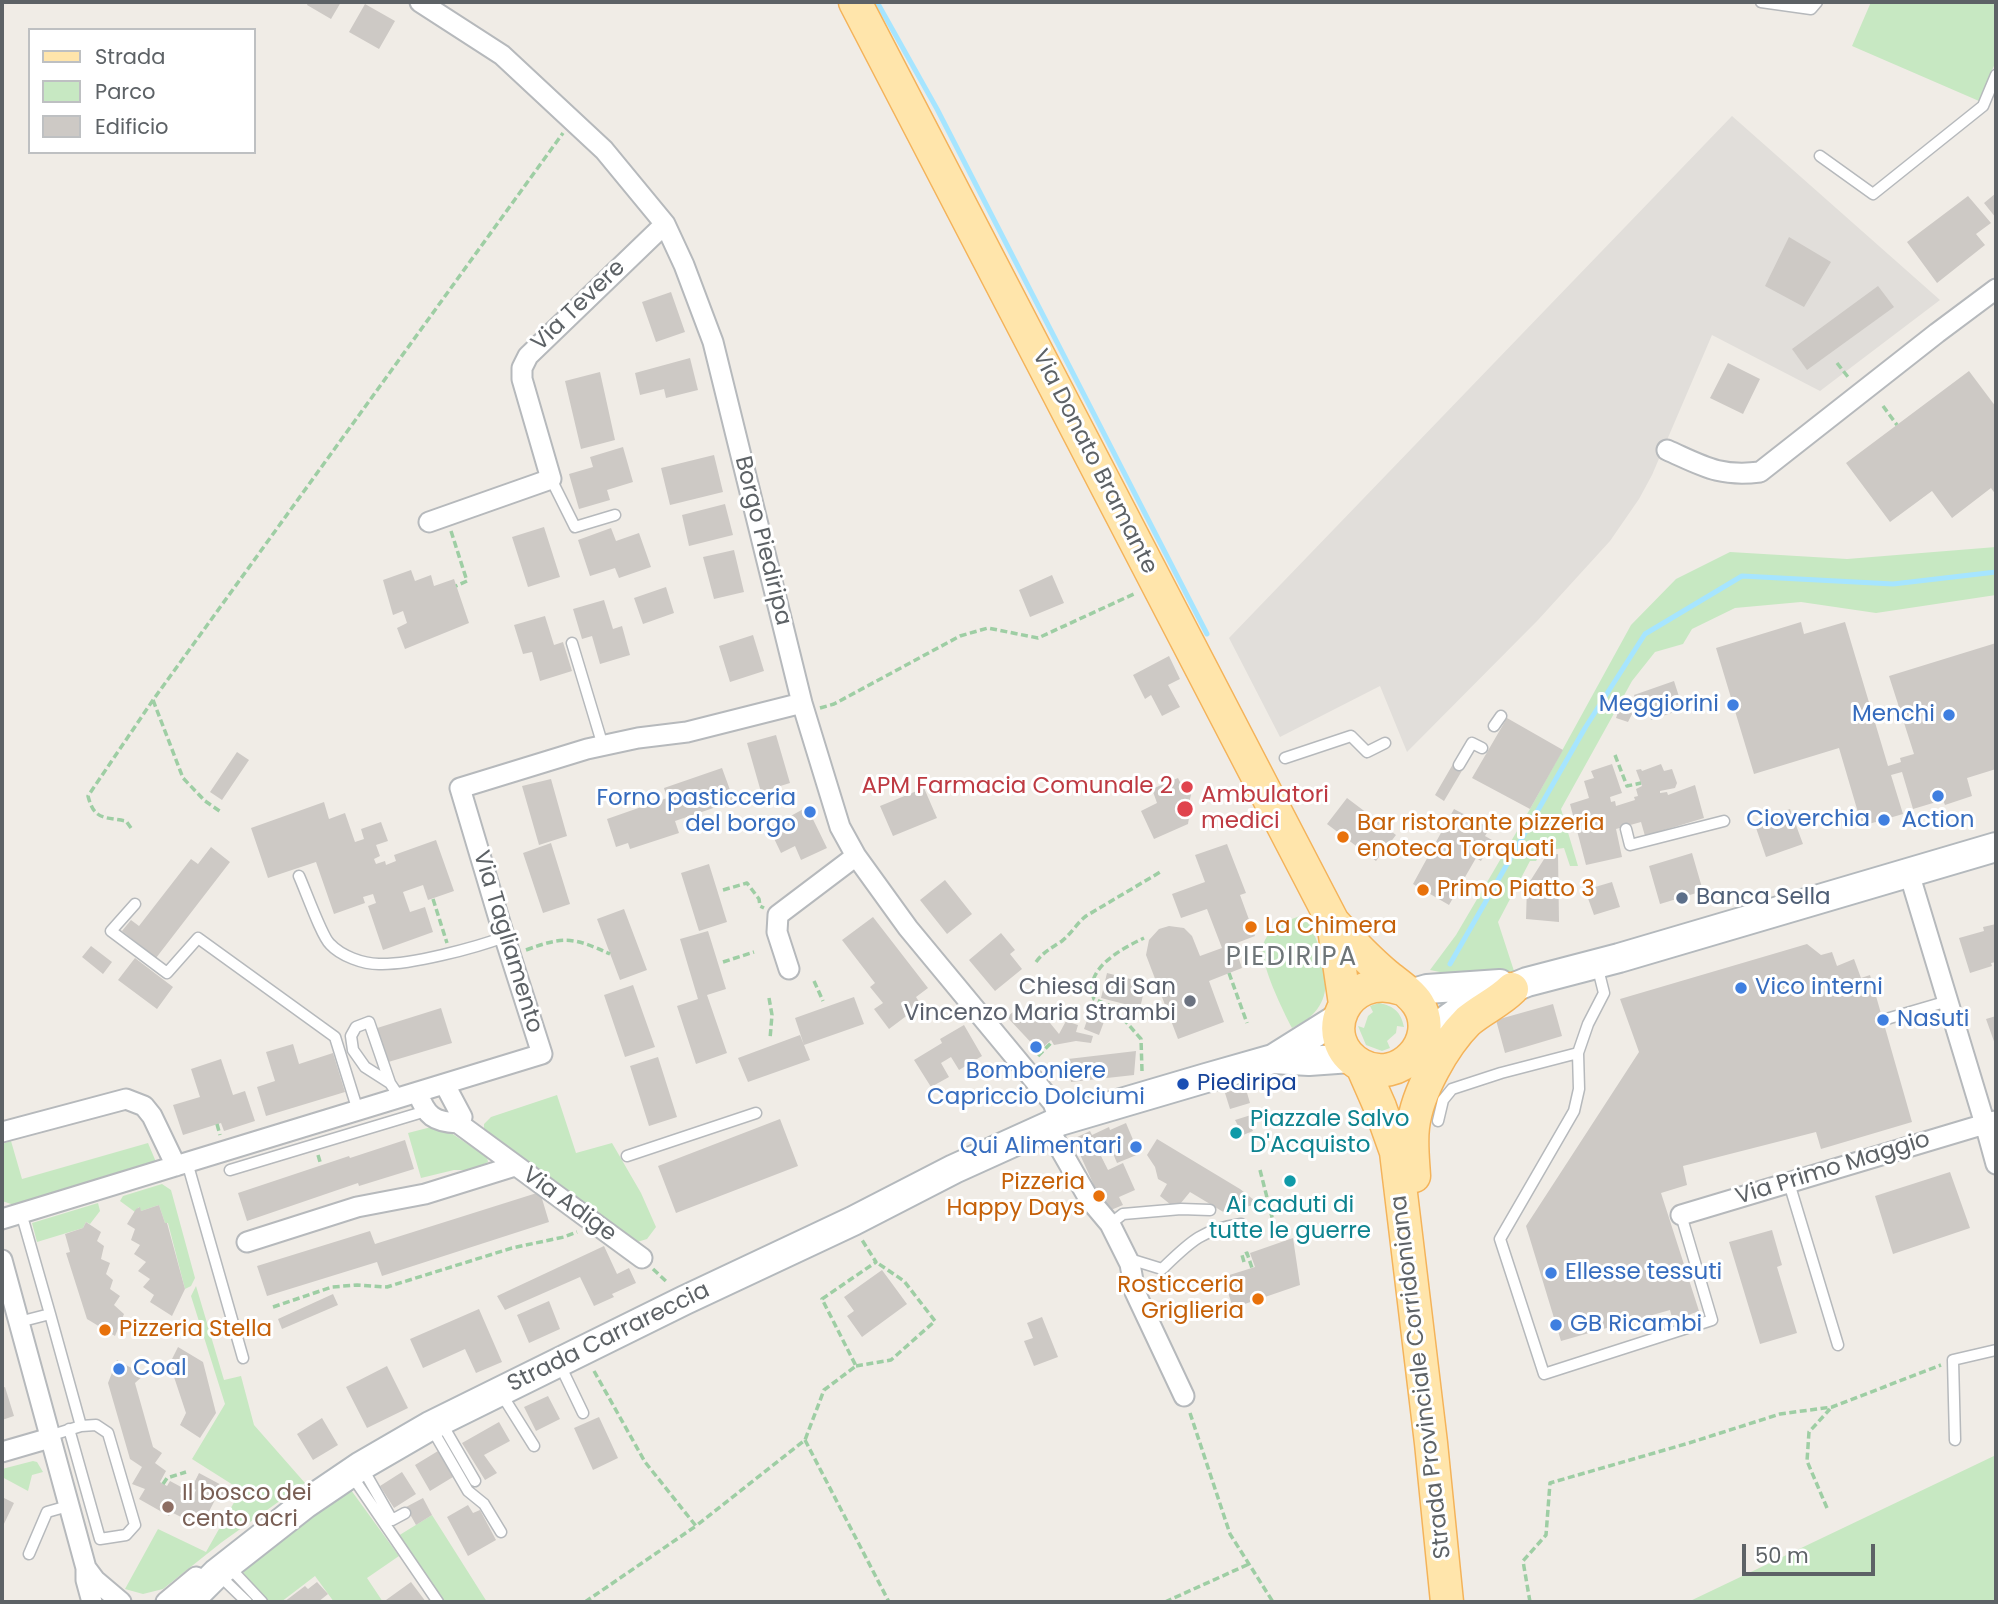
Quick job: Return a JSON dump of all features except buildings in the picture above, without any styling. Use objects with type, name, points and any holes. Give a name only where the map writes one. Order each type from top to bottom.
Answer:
[{"type":"main road","name":"Via Donato Bramante","points":[[855,2],[1333,922],[1361,953],[1406,992]]},
{"type":"main road","points":[[1342,1011],[1339,1032],[1343,1046],[1357,1062],[1374,1070],[1388,1070],[1400,1066],[1463,1008],[1520,986],[1996,847]]},
{"type":"main road","name":"Via Donato Bramante","points":[[1333,922],[1342,1011]]},
{"type":"main road","points":[[1273,1059],[1342,1011],[1353,995],[1377,984],[1390,985],[1406,992],[1423,1013],[1418,1047]]},
{"type":"main road","points":[[1406,992],[1520,986]]},
{"type":"main road","points":[[1431,1443],[1424,1268],[1411,1146],[1413,1124],[1419,1102],[1454,1036],[1471,1018],[1520,986]]},
{"type":"main road","name":"Strada Provinciale Corridoniana","points":[[1396,1152],[1418,1047]]},
{"type":"main road","points":[[1273,1059],[1357,1062]]},
{"type":"main road","name":"Strada Carrareccia","points":[[188,1602],[222,1569],[305,1504],[355,1469],[435,1423],[853,1221],[954,1169],[1054,1123],[1273,1059]]},
{"type":"main road","name":"Strada Provinciale Corridoniana","points":[[1357,1062],[1380,1107],[1396,1152],[1447,1602]]},
{"type":"street","name":"Borgo Piediripa","points":[[420,2],[502,55],[604,150],[665,224],[684,265],[713,342],[803,708],[836,815],[856,856],[908,928],[1053,1103],[1054,1123],[1089,1199],[1110,1224],[1130,1264],[1135,1292],[1184,1396]]},
{"type":"street","name":"Via Tevere","points":[[551,479],[522,379],[528,356],[665,224]]},
{"type":"street","points":[[1667,450],[1716,472],[1739,475],[1760,472],[1996,289]]},
{"type":"street","points":[[438,519],[551,479]]},
{"type":"street","name":"Via Tagliamento","points":[[2,1219],[542,1054],[460,788],[603,746],[803,708]]},
{"type":"street","points":[[789,969],[777,932],[778,915],[856,856]]},
{"type":"street","points":[[1909,873],[1948,1001],[1991,1122],[1996,1164]]},
{"type":"street","points":[[445,1085],[462,1118],[458,1123]]},
{"type":"street","name":"Via Adige","points":[[409,1096],[438,1121],[458,1123],[642,1258]]},
{"type":"street","points":[[2,1132],[126,1099],[144,1106],[181,1164]]},
{"type":"street","name":"Via Primo Maggio","points":[[1681,1216],[1991,1122]]},
{"type":"street","points":[[247,1242],[357,1207],[425,1195],[515,1166]]},
{"type":"street","points":[[2,1260],[86,1568],[92,1602]]},
{"type":"street","points":[[2,1452],[50,1437]]},
{"type":"street","points":[[86,1568],[94,1580],[121,1602]]},
{"type":"street","points":[[166,1602],[199,1575],[222,1569]]},
{"type":"lane","points":[[1761,2],[1811,9],[1818,2]]},
{"type":"lane","points":[[1820,156],[1873,194],[1983,106],[1996,75]]},
{"type":"lane","points":[[551,479],[575,527],[615,514]]},
{"type":"lane","points":[[572,643],[603,746]]},
{"type":"lane","points":[[1494,726],[1501,716]]},
{"type":"lane","points":[[1285,758],[1351,736],[1367,752],[1385,743]]},
{"type":"lane","points":[[1459,765],[1472,743],[1482,748]]},
{"type":"lane","points":[[1626,829],[1630,845],[1724,821]]},
{"type":"lane","points":[[299,876],[329,944],[355,960],[378,964],[418,959],[488,943],[507,946]]},
{"type":"lane","points":[[135,904],[111,930],[167,973],[198,938],[335,1037],[358,1111]]},
{"type":"lane","points":[[1597,964],[1604,993],[1588,1024],[1578,1053],[1579,1089],[1574,1111],[1500,1239],[1544,1374],[1712,1320],[1681,1216]]},
{"type":"lane","points":[[1883,1020],[1948,1001]]},
{"type":"lane","points":[[369,1022],[409,1096],[365,1067],[353,1050],[351,1036],[356,1027],[369,1022]]},
{"type":"lane","points":[[1438,1121],[1443,1100],[1452,1089],[1578,1053]]},
{"type":"lane","points":[[230,1170],[409,1096]]},
{"type":"lane","points":[[627,1156],[756,1113]]},
{"type":"lane","points":[[181,1164],[243,1358]]},
{"type":"lane","points":[[1788,1183],[1838,1345]]},
{"type":"lane","points":[[1110,1224],[1123,1214],[1181,1209],[1210,1210]]},
{"type":"lane","points":[[24,1223],[81,1426]]},
{"type":"lane","points":[[1130,1264],[1136,1261],[1162,1269],[1193,1238],[1218,1227],[1241,1224]]},
{"type":"lane","points":[[19,1322],[50,1314]]},
{"type":"lane","points":[[1955,1440],[1953,1360],[1996,1350]]},
{"type":"lane","points":[[571,1356],[583,1413]]},
{"type":"lane","points":[[500,1391],[534,1447]]},
{"type":"lane","points":[[435,1423],[475,1481]]},
{"type":"lane","points":[[435,1423],[468,1491],[484,1504],[501,1532]]},
{"type":"lane","points":[[50,1437],[69,1429],[81,1426],[96,1425],[108,1433],[135,1525],[126,1535],[100,1539],[69,1429]]},
{"type":"lane","points":[[355,1469],[392,1520],[405,1513]]},
{"type":"lane","points":[[355,1469],[438,1602]]},
{"type":"lane","points":[[29,1554],[47,1512],[91,1507]]},
{"type":"lane","points":[[222,1569],[247,1602]]},
{"type":"lane","points":[[222,1569],[262,1602]]},
{"type":"path","points":[[131,828],[126,821],[99,816],[91,808],[88,796],[153,700],[573,120]]},
{"type":"path","points":[[1837,363],[1848,377]]},
{"type":"path","points":[[1883,405],[1898,425]]},
{"type":"path","points":[[438,519],[467,581],[456,586]]},
{"type":"path","points":[[803,708],[834,704],[960,636],[988,628],[1038,638],[1157,583]]},
{"type":"path","points":[[153,700],[183,778],[205,801],[221,812]]},
{"type":"path","points":[[1615,755],[1626,786],[1640,783]]},
{"type":"path","points":[[1036,962],[1044,951],[1064,940],[1086,916],[1162,871]]},
{"type":"path","points":[[723,890],[747,883],[760,898],[760,906],[778,915]]},
{"type":"path","points":[[433,898],[450,951]]},
{"type":"path","points":[[1142,1071],[1141,1039],[1114,1007],[1094,999],[1092,984],[1114,954],[1144,938]]},
{"type":"path","points":[[507,946],[555,939],[581,941],[610,954]]},
{"type":"path","points":[[723,962],[754,952]]},
{"type":"path","points":[[1229,973],[1247,1023]]},
{"type":"path","points":[[814,981],[823,1001]]},
{"type":"path","points":[[769,998],[772,1016],[770,1039]]},
{"type":"path","points":[[1041,1053],[1052,1042]]},
{"type":"path","points":[[1260,1170],[1273,1221]]},
{"type":"path","points":[[585,1602],[696,1526],[804,1440],[824,1390],[856,1366],[891,1360],[935,1321],[904,1281],[876,1262],[853,1221]]},
{"type":"path","points":[[273,1307],[332,1287],[387,1287],[512,1248],[564,1237],[584,1230],[593,1222]]},
{"type":"path","points":[[1244,1262],[1242,1255],[1247,1253],[1252,1268]]},
{"type":"path","points":[[642,1258],[676,1289]]},
{"type":"path","points":[[856,1366],[822,1299],[876,1262]]},
{"type":"path","points":[[571,1356],[646,1462],[696,1526]]},
{"type":"path","points":[[1530,1602],[1523,1561],[1546,1535],[1550,1483],[1780,1414],[1832,1407],[1953,1360]]},
{"type":"path","points":[[1184,1396],[1230,1534],[1273,1602]]},
{"type":"path","points":[[1827,1508],[1807,1461],[1810,1432],[1832,1407]]},
{"type":"path","points":[[804,1440],[889,1602]]},
{"type":"path","points":[[163,1484],[167,1478],[186,1472]]},
{"type":"path","points":[[1165,1602],[1249,1564]]},
{"type":"shaded area","points":[[1732,116],[1940,300],[1820,391],[1712,335],[1652,475],[1610,541],[1538,620],[1407,752],[1380,686],[1280,737],[1229,638]]},
{"type":"green space","points":[[1871,2],[1996,2],[1996,61],[1979,101],[1852,46]]},
{"type":"green space","points":[[1996,547],[1996,595],[1876,613],[1801,602],[1735,608],[1692,629],[1683,644],[1655,652],[1632,681],[1561,809],[1578,866],[1570,866],[1564,848],[1542,851],[1536,861],[1530,861],[1498,922],[1514,971],[1472,975],[1430,970],[1456,935],[1530,809],[1631,625],[1676,579],[1730,552],[1847,559]]},
{"type":"green space","points":[[1305,914],[1319,945],[1326,977],[1325,992],[1319,1006],[1309,1018],[1292,1028],[1268,975],[1263,946],[1265,939],[1274,929]]},
{"type":"green space","points":[[1379,1003],[1396,1010],[1404,1027],[1397,1026],[1396,1033],[1387,1041],[1390,1048],[1382,1051],[1366,1045],[1358,1026],[1364,1028],[1368,1016],[1373,1012],[1370,1006]]},
{"type":"green space","points":[[557,1095],[576,1153],[612,1143],[641,1193],[656,1227],[647,1239],[634,1243],[598,1218],[557,1182],[484,1133],[484,1124],[491,1117]]},
{"type":"green space","points":[[439,1125],[487,1157],[488,1162],[472,1170],[454,1170],[421,1178],[408,1133]]},
{"type":"green space","points":[[11,1141],[22,1179],[148,1143],[156,1162],[14,1205],[2,1201],[2,1144]]},
{"type":"green space","points":[[162,1184],[171,1190],[195,1278],[191,1286],[185,1289],[168,1223],[165,1223],[159,1205],[141,1211],[139,1207],[135,1212],[120,1201],[123,1196]]},
{"type":"green space","points":[[98,1203],[100,1211],[90,1224],[86,1222],[83,1228],[37,1242],[32,1223]]},
{"type":"green space","points":[[196,1286],[224,1380],[241,1376],[254,1425],[305,1483],[222,1542],[163,1589],[143,1594],[125,1589],[158,1529],[206,1552],[241,1490],[192,1459],[225,1404],[191,1296]]},
{"type":"green space","points":[[1996,1455],[1996,1602],[1688,1602]]},
{"type":"green space","points":[[37,1462],[43,1472],[32,1475],[28,1491],[2,1477],[2,1469]]},
{"type":"green space","points":[[348,1486],[399,1556],[367,1578],[383,1602],[334,1602],[315,1576],[281,1602],[267,1602],[242,1570]]},
{"type":"green space","points":[[432,1515],[487,1602],[443,1602],[398,1536]]},
{"type":"waterway","points":[[877,2],[937,109],[1207,634]]},
{"type":"waterway","points":[[1450,964],[1585,728],[1645,634],[1742,576],[1893,584],[1996,572]]},
{"type":"place","name":"Meggiorini","points":[[1733,705]]},
{"type":"place","name":"Menchi","points":[[1949,715]]},
{"type":"place","name":"APM Farmacia Comunale 2","points":[[1187,787]]},
{"type":"place","name":"Action","points":[[1938,796]]},
{"type":"place","name":"Ambulatori medici","points":[[1185,809]]},
{"type":"place","name":"Forno pasticceria del borgo","points":[[810,812]]},
{"type":"place","name":"Cioverchia","points":[[1884,820]]},
{"type":"place","name":"Bar ristorante pizzeria enoteca Torquati","points":[[1343,837]]},
{"type":"place","name":"Primo Piatto 3","points":[[1423,890]]},
{"type":"place","name":"Banca Sella","points":[[1682,898]]},
{"type":"place","name":"La Chimera","points":[[1251,927]]},
{"type":"place","name":"Vico interni","points":[[1741,988]]},
{"type":"place","name":"Chiesa di San Vincenzo Maria Strambi","points":[[1190,1001]]},
{"type":"place","name":"Nasuti","points":[[1883,1020]]},
{"type":"place","name":"Bomboniere Capriccio Dolciumi","points":[[1036,1047]]},
{"type":"place","name":"Piediripa","points":[[1183,1084]]},
{"type":"place","name":"Piazzale Salvo D'Acquisto","points":[[1236,1133]]},
{"type":"place","name":"Qui Alimentari","points":[[1136,1147]]},
{"type":"place","name":"Ai caduti di tutte le guerre","points":[[1290,1181]]},
{"type":"place","name":"Pizzeria Happy Days","points":[[1099,1196]]},
{"type":"place","name":"Ellesse tessuti","points":[[1551,1273]]},
{"type":"place","name":"Rosticceria Griglieria","points":[[1258,1299]]},
{"type":"place","name":"GB Ricambi","points":[[1556,1325]]},
{"type":"place","name":"Pizzeria Stella","points":[[105,1330]]},
{"type":"place","name":"Coal","points":[[119,1369]]},
{"type":"place","name":"Il bosco dei cento acri","points":[[168,1507]]},
{"type":"district","name":"PIEDIRIPA","points":[[1292,958]]}]
